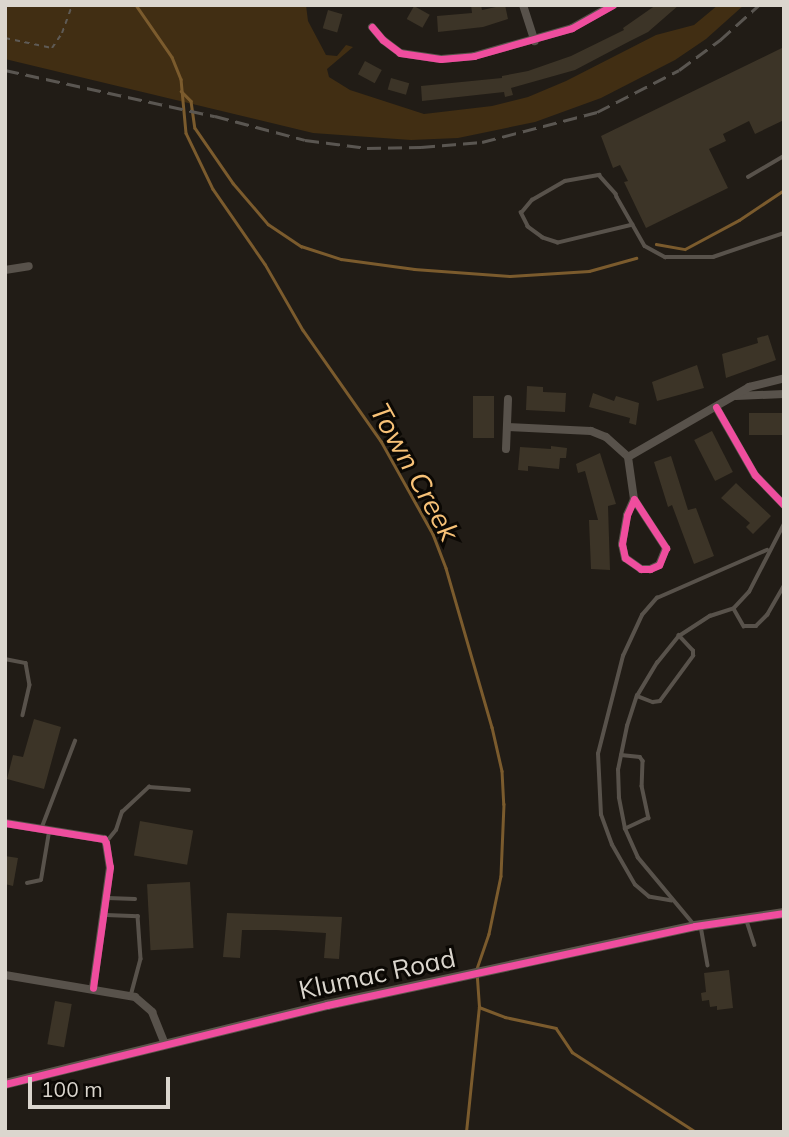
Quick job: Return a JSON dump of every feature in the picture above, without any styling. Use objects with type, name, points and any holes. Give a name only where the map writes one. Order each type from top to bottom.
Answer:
[{"type":"street","points":[[523,5],[535,41]]},
{"type":"street","points":[[372,27],[400,53],[416,57],[474,56],[535,41],[572,28],[613,5]]},
{"type":"street","points":[[5,270],[29,266]]},
{"type":"street","points":[[628,457],[749,387],[784,378]]},
{"type":"street","points":[[736,396],[784,394]]},
{"type":"street","points":[[506,449],[508,399]]},
{"type":"street","points":[[716,407],[755,475],[784,505]]},
{"type":"street","points":[[507,427],[591,431],[606,437],[628,457],[634,499],[666,548],[659,565],[650,569],[641,569],[625,558],[622,544],[626,514],[634,499]]},
{"type":"street","points":[[5,823],[105,841],[110,858],[93,988]]},
{"type":"street","name":"Klumac Road","points":[[5,1084],[165,1044],[698,926],[784,914]]},
{"type":"street","points":[[5,975],[131,996],[149,1008],[165,1044]]},
{"type":"lane","points":[[748,177],[784,156]]},
{"type":"lane","points":[[633,225],[558,243],[543,238],[528,227],[520,213],[532,201],[565,181],[599,175],[616,194],[645,246],[665,257],[687,260],[713,257],[784,233]]},
{"type":"lane","points":[[708,965],[698,926],[672,901],[638,858],[625,829],[619,798],[621,754],[637,696],[679,636],[710,616],[734,608],[750,592],[769,549],[784,524]]},
{"type":"lane","points":[[672,901],[649,897],[635,886],[611,845],[601,815],[598,754],[623,656],[642,615],[657,598],[769,549]]},
{"type":"lane","points":[[734,608],[744,626],[756,626],[767,615],[784,585]]},
{"type":"lane","points":[[637,696],[653,702],[660,701],[670,682],[693,656],[694,651],[679,636]]},
{"type":"lane","points":[[5,659],[26,663],[30,685],[23,715]]},
{"type":"lane","points":[[27,884],[41,880],[45,829],[75,741]]},
{"type":"lane","points":[[621,754],[640,757],[643,761],[642,786],[649,818],[625,829]]},
{"type":"lane","points":[[105,841],[116,830],[122,812],[136,796],[149,787],[189,790]]},
{"type":"lane","points":[[106,898],[135,899]]},
{"type":"lane","points":[[103,915],[138,916],[141,959],[131,996]]},
{"type":"lane","points":[[747,919],[755,945]]},
{"type":"path","points":[[5,38],[52,48],[62,33],[72,5]]},
{"type":"shaded area","points":[[5,5],[306,5],[308,21],[326,55],[337,56],[346,45],[353,47],[327,69],[329,77],[350,90],[424,114],[492,106],[528,97],[566,81],[656,35],[694,25],[718,5],[744,5],[706,39],[675,60],[601,98],[535,122],[458,138],[411,140],[313,133],[5,59]]},
{"type":"building","points":[[471,5],[481,5],[482,10],[505,5],[508,19],[483,27],[438,32],[437,16],[472,13]]},
{"type":"building","points":[[656,5],[679,5],[648,32],[575,70],[511,88],[513,95],[505,97],[504,92],[422,101],[421,86],[502,78],[571,56],[624,30],[623,28]]},
{"type":"building","points":[[414,6],[430,15],[422,28],[407,19]]},
{"type":"building","points":[[328,10],[342,14],[337,32],[323,28]]},
{"type":"building","points":[[784,47],[784,120],[755,134],[749,121],[723,134],[726,141],[709,149],[728,188],[646,228],[624,182],[628,181],[620,165],[613,168],[601,136]]},
{"type":"building","points":[[365,61],[382,70],[375,83],[358,74]]},
{"type":"building","points":[[391,78],[409,83],[406,95],[388,90]]},
{"type":"building","points":[[768,335],[776,360],[726,378],[722,354],[758,343],[757,338]]},
{"type":"building","points":[[697,365],[704,388],[657,401],[652,382]]},
{"type":"building","points":[[527,386],[543,387],[543,392],[566,393],[565,412],[526,410]]},
{"type":"building","points":[[593,393],[614,401],[616,396],[639,403],[636,425],[629,423],[630,418],[589,407]]},
{"type":"building","points":[[473,396],[494,396],[494,438],[473,438]]},
{"type":"building","points":[[749,413],[784,413],[784,435],[749,435]]},
{"type":"building","points":[[712,431],[733,472],[715,481],[694,440]]},
{"type":"building","points":[[551,446],[567,448],[566,458],[560,458],[559,469],[528,466],[528,471],[518,470],[520,447],[551,449]]},
{"type":"building","points":[[600,453],[616,504],[608,506],[610,570],[591,569],[589,520],[598,520],[585,471],[578,473],[576,464]]},
{"type":"building","points":[[671,456],[688,510],[696,508],[714,556],[694,564],[672,505],[668,507],[654,462]]},
{"type":"building","points":[[736,483],[771,516],[753,534],[746,527],[750,523],[721,498]]},
{"type":"building","points":[[34,719],[61,727],[44,789],[7,779],[13,755],[23,757]]},
{"type":"building","points":[[140,821],[193,830],[187,865],[134,855]]},
{"type":"building","points":[[5,856],[18,858],[13,886],[5,884]]},
{"type":"building","points":[[190,882],[193,948],[151,950],[147,884]]},
{"type":"building","points":[[227,913],[342,917],[339,959],[324,958],[326,933],[276,930],[242,930],[240,958],[223,957]]},
{"type":"building","points":[[729,970],[733,1008],[717,1010],[717,1006],[710,1007],[709,1000],[702,1001],[701,993],[706,992],[704,973]]},
{"type":"building","points":[[55,1001],[72,1004],[64,1047],[47,1044]]},
{"type":"waterway","name":"Town Creek","points":[[136,5],[172,57],[181,79],[186,133],[213,189],[265,264],[303,330],[381,441],[433,534],[446,568],[502,771],[504,804],[501,876],[489,934],[477,969]]},
{"type":"waterway","points":[[181,91],[191,101],[195,128],[233,183],[268,224],[301,246],[341,259],[414,269],[510,276],[589,271],[636,258]]},
{"type":"waterway","points":[[656,244],[685,249],[739,220],[784,190]]},
{"type":"waterway","name":"Town Creek","points":[[466,1132],[479,1007],[477,976]]},
{"type":"waterway","points":[[479,1007],[505,1017],[556,1028],[572,1052],[696,1132]]},
{"type":"railway","points":[[5,70],[215,116],[305,140],[367,148],[482,142],[597,112],[679,70],[720,40],[759,5]]},
{"type":"cycle path","points":[[372,27],[400,53],[441,59],[474,56],[572,28],[613,5]]},
{"type":"cycle path","points":[[716,407],[755,475],[784,505]]},
{"type":"cycle path","points":[[634,499],[666,548],[659,565],[650,569],[641,569],[625,558],[622,544],[627,515],[634,499]]},
{"type":"cycle path","points":[[5,823],[104,839],[110,867],[93,988]]},
{"type":"cycle path","points":[[5,1084],[327,1005],[695,926],[784,913]]}]
